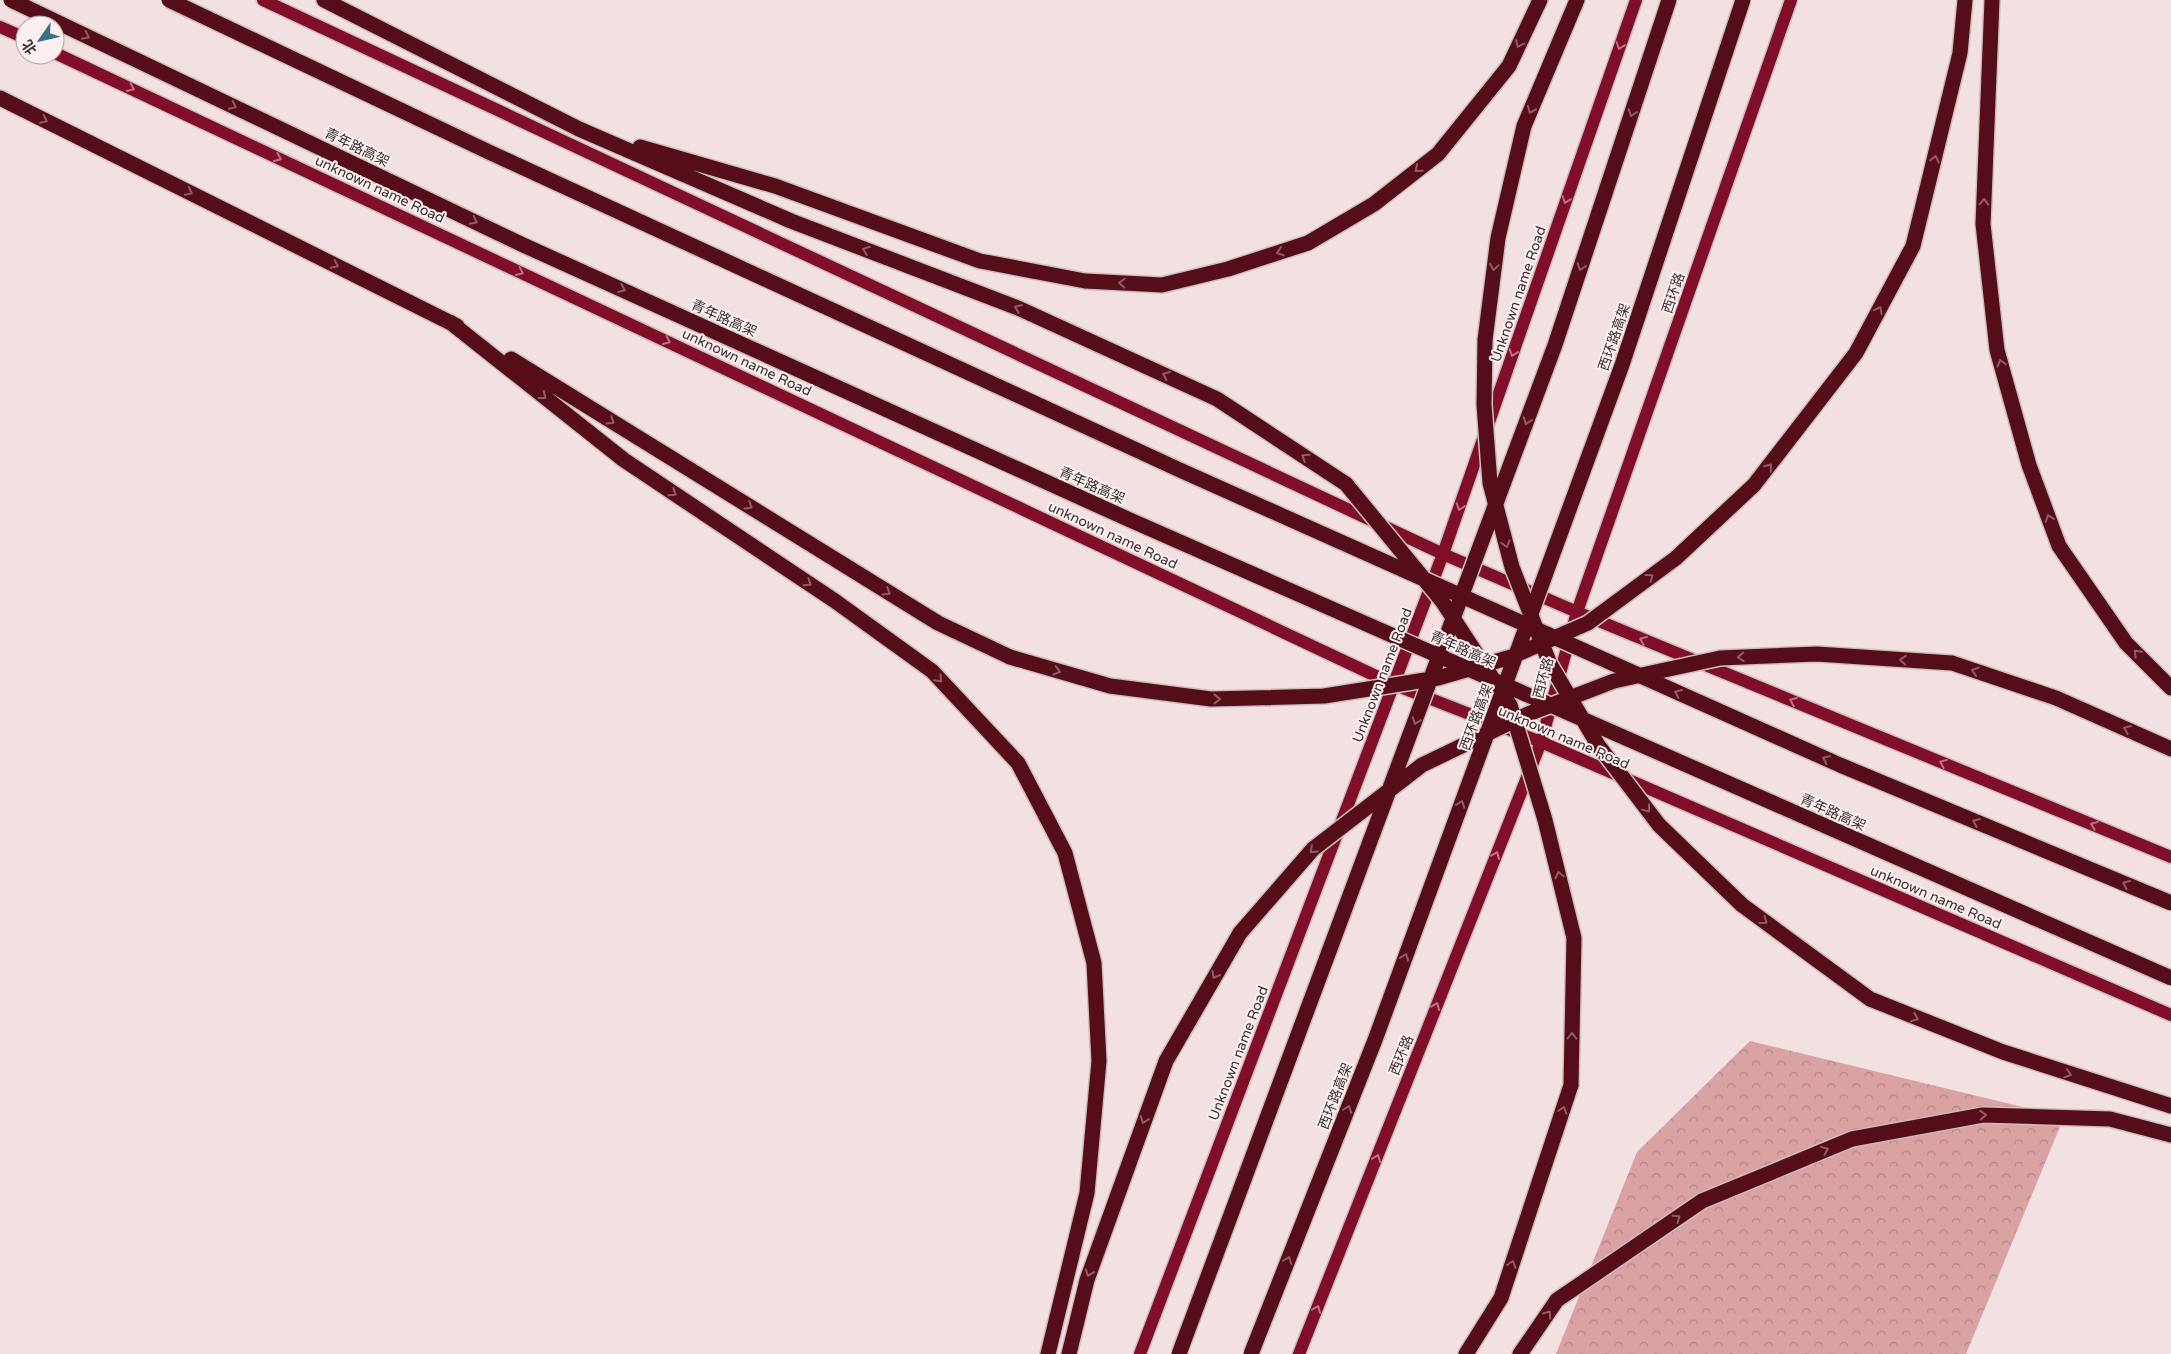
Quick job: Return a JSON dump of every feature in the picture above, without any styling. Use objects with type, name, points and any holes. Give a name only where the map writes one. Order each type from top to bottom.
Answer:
[{"type":"highway","name":"青年路高架","points":[[11,0],[521,244],[1120,516],[2171,978]]},
{"type":"highway","points":[[168,0],[491,153],[1191,475],[1840,766],[2171,903]]},
{"type":"highway","points":[[324,0],[579,129],[791,221],[1018,308],[1218,399],[1346,484],[1442,601],[1510,705],[1545,820],[1574,938],[1571,1085],[1501,1298],[1466,1354]]},
{"type":"highway","points":[[579,129],[775,186],[980,262],[1085,282],[1162,285],[1228,269],[1308,243],[1374,204],[1438,154],[1509,66],[1540,0]]},
{"type":"highway","points":[[1577,0],[1524,126],[1498,238],[1485,340],[1484,405],[1490,483],[1512,566],[1550,664],[1598,745],[1659,825],[1742,905],[1870,999],[2003,1052],[2171,1106]]},
{"type":"highway","points":[[1179,1354],[1555,345],[1669,0]]},
{"type":"highway","name":"西环路高架","points":[[1251,1354],[1375,1040],[1618,374],[1743,0]]},
{"type":"highway","points":[[0,98],[450,322],[938,624],[1010,657],[1110,686],[1211,699],[1324,696],[1438,678],[1511,657],[1588,623],[1676,558],[1754,485],[1856,353],[1913,246],[1960,53],[1965,0]]},
{"type":"highway","points":[[1992,0],[1983,224],[1997,350],[2029,465],[2059,546],[2126,642],[2171,688]]},
{"type":"highway","points":[[450,322],[624,460],[835,601],[932,671],[1018,763],[1065,853],[1094,963],[1099,1061],[1088,1192],[1048,1354]]},
{"type":"highway","points":[[1069,1354],[1087,1280],[1166,1061],[1240,933],[1313,850],[1422,765],[1528,714],[1614,681],[1720,658],[1816,654],[1952,663],[2056,698],[2171,749]]},
{"type":"highway","points":[[1520,1354],[1558,1300],[1702,1201],[1852,1139],[1983,1114],[2110,1119],[2171,1135]]},
{"type":"main road","points":[[264,0],[1443,554],[1577,612],[2171,857]]},
{"type":"main road","name":"Unknown name Road","points":[[1140,1354],[1395,685],[1443,554],[1636,0]]},
{"type":"main road","name":"西环路","points":[[1299,1354],[1541,742],[1577,612],[1791,0]]},
{"type":"main road","points":[[0,27],[15,34]]},
{"type":"main road","name":"unknown name Road","points":[[65,57],[1395,685],[1541,742],[2171,1015]]},
{"type":"green space","points":[[1750,1041],[2064,1117],[1966,1354],[1556,1354],[1637,1152]]}]
